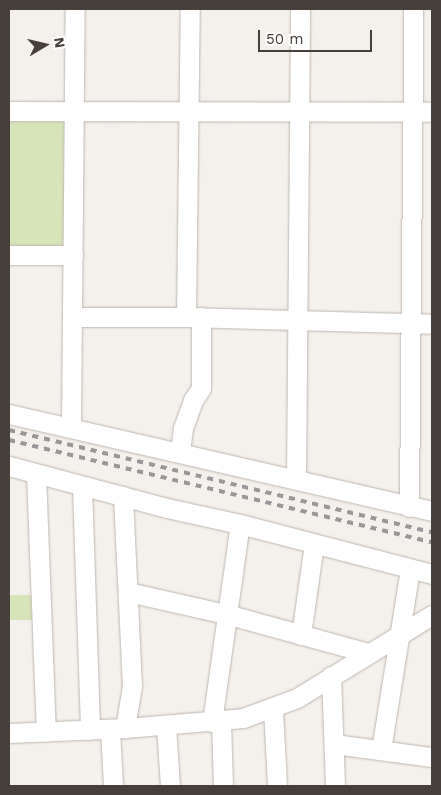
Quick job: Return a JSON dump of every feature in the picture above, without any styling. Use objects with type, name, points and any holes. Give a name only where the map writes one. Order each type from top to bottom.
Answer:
[{"type":"street","points":[[71,428],[74,316],[75,9]]},
{"type":"street","points":[[180,452],[183,428],[193,400],[201,388],[194,317],[188,111],[190,9]]},
{"type":"street","points":[[296,478],[300,9]]},
{"type":"street","points":[[409,507],[413,9]]},
{"type":"street","points":[[9,111],[432,112]]},
{"type":"street","points":[[9,256],[73,256]]},
{"type":"street","points":[[74,316],[194,317],[432,324]]},
{"type":"street","points":[[9,414],[296,478],[409,507],[432,511]]},
{"type":"street","points":[[9,466],[432,574]]},
{"type":"street","points":[[36,474],[46,732]]},
{"type":"street","points":[[82,486],[90,730]]},
{"type":"street","points":[[113,786],[118,729],[132,686],[123,496]]},
{"type":"street","points":[[224,786],[217,722],[226,614],[240,524]]},
{"type":"street","points":[[301,635],[314,544]]},
{"type":"street","points":[[381,750],[410,569]]},
{"type":"street","points":[[128,592],[226,614],[369,653]]},
{"type":"street","points":[[9,733],[166,726],[242,718],[273,709],[297,698],[432,615]]},
{"type":"street","points":[[331,676],[335,786]]},
{"type":"street","points":[[273,709],[277,786]]},
{"type":"street","points":[[166,726],[170,786]]},
{"type":"street","points":[[334,744],[432,757]]},
{"type":"green space","points":[[58,117],[65,123],[66,250],[9,249],[9,118]]},
{"type":"green space","points":[[9,595],[36,595],[36,620],[9,620]]},
{"type":"railway","points":[[9,430],[432,532]]},
{"type":"railway","points":[[9,440],[432,542]]}]
